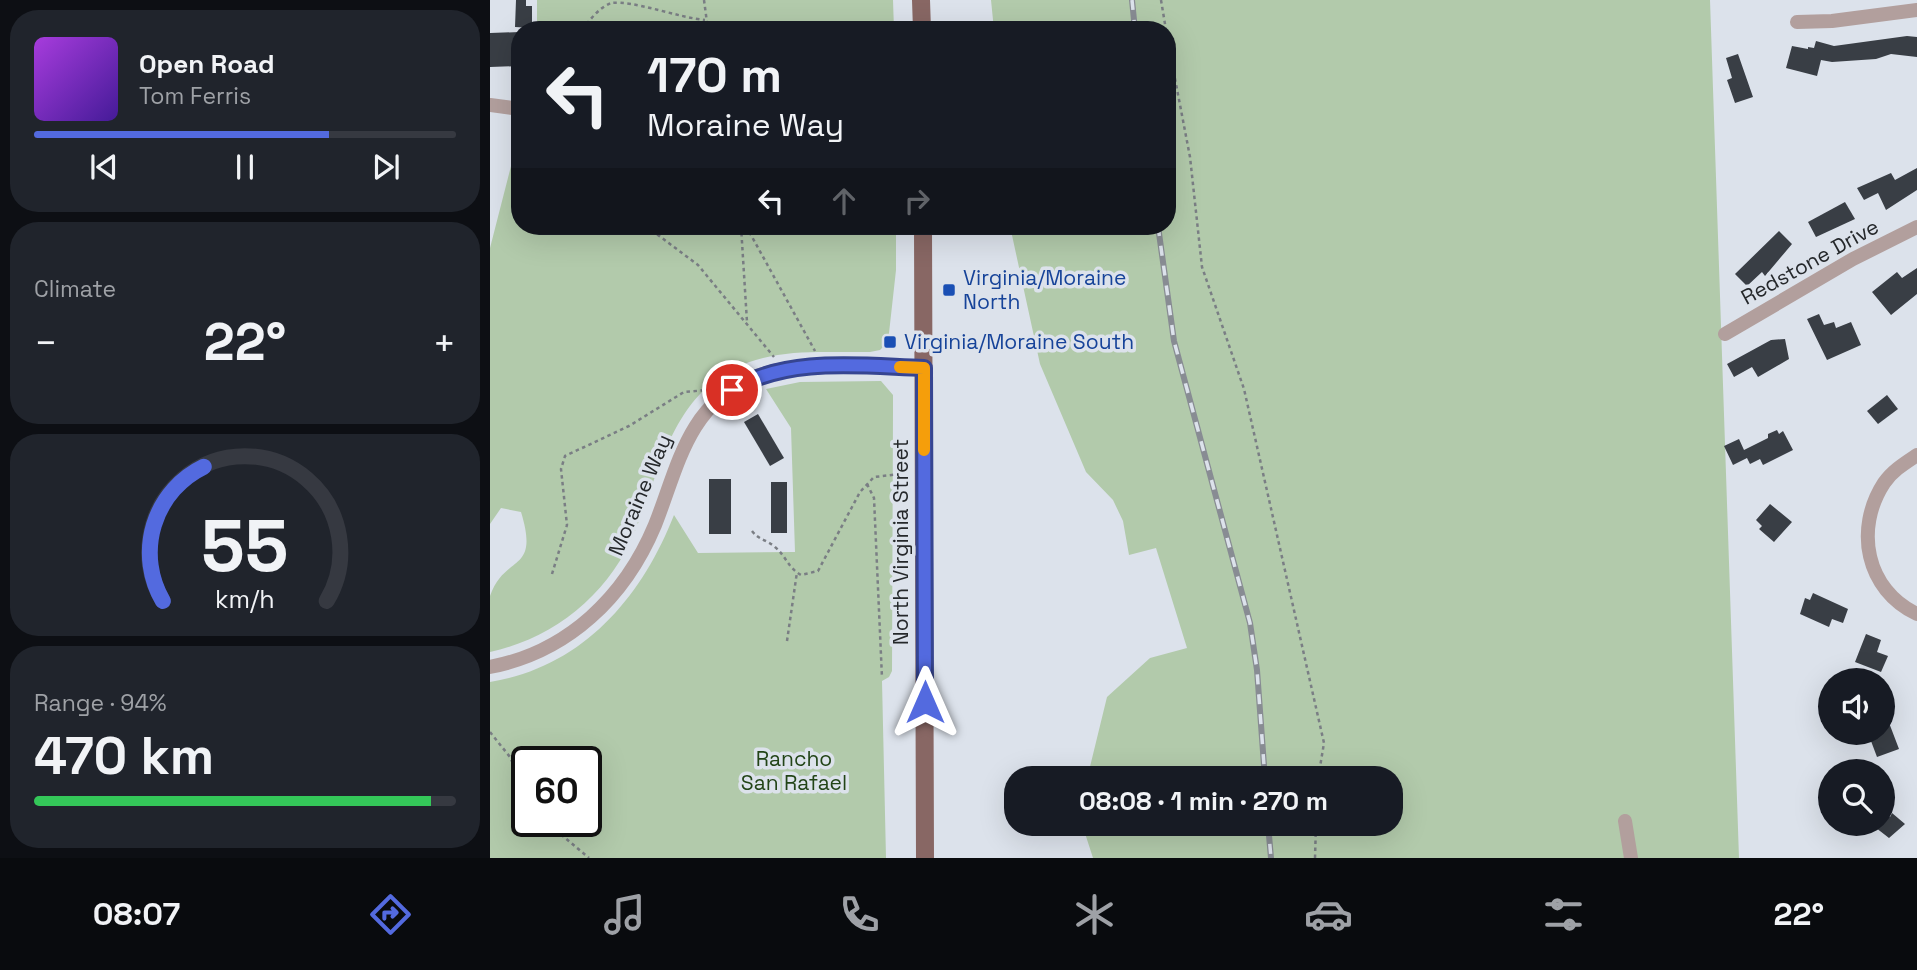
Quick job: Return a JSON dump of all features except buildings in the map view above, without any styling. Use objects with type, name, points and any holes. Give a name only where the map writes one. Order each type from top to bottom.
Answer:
[{"type":"main road","points":[[921,0],[922,21]]},
{"type":"main road","name":"North Virginia Street","points":[[923,235],[925,858]]},
{"type":"street","points":[[1797,22],[1832,21],[1917,10]]},
{"type":"street","points":[[490,105],[511,108]]},
{"type":"street","name":"Redstone Drive","points":[[1725,334],[1853,259],[1917,227]]},
{"type":"street","name":"Moraine Way","points":[[490,667],[529,656],[555,643],[576,631],[612,598],[641,557],[687,437],[717,400],[750,379],[779,370],[822,367],[924,368]]},
{"type":"street","points":[[1917,454],[1885,481],[1872,506],[1867,528],[1871,566],[1879,582],[1891,596],[1917,614]]},
{"type":"street","points":[[1625,821],[1631,858]]},
{"type":"path","points":[[589,21],[610,2],[627,3],[705,20],[704,0]]},
{"type":"path","points":[[1161,0],[1164,21]]},
{"type":"path","points":[[1176,84],[1190,157],[1202,267],[1244,389],[1324,743],[1320,766]]},
{"type":"path","points":[[658,235],[698,265],[770,351],[779,370]]},
{"type":"path","points":[[744,235],[747,322]]},
{"type":"path","points":[[749,235],[808,335],[822,367]]},
{"type":"path","points":[[552,574],[568,525],[561,469],[565,456],[629,426],[684,392],[708,390],[717,400]]},
{"type":"path","points":[[752,531],[758,539],[772,544],[785,556],[791,569],[802,575],[818,571],[860,492],[874,477],[924,472]]},
{"type":"path","points":[[867,484],[874,498],[882,678]]},
{"type":"path","points":[[787,641],[797,572]]},
{"type":"path","points":[[490,732],[511,759]]},
{"type":"path","points":[[1315,858],[1316,836]]},
{"type":"path","points":[[564,837],[589,858]]},
{"type":"green space","points":[[537,0],[893,0],[894,21],[537,21]]},
{"type":"green space","points":[[991,0],[1710,0],[1739,858],[1093,858],[1086,836],[1403,836],[1403,766],[1090,766],[1107,697],[1150,658],[1187,648],[1156,548],[1129,555],[1123,521],[1113,500],[1086,472],[1040,364],[1012,235],[1176,235],[1176,21],[993,21]]},
{"type":"green space","points":[[511,166],[511,235],[896,235],[896,270],[888,342],[880,350],[870,352],[801,352],[768,357],[735,368],[713,382],[696,399],[670,439],[635,531],[611,574],[578,610],[558,624],[537,636],[490,652],[490,596],[496,583],[523,554],[526,532],[521,512],[501,508],[490,524],[490,248]]},
{"type":"green space","name":"Rancho San Rafael","points":[[881,381],[893,395],[892,671],[889,677],[882,681],[886,858],[490,858],[490,682],[523,674],[553,661],[580,645],[604,624],[626,601],[644,574],[674,515],[698,553],[795,552],[791,428],[766,389],[800,382]]},
{"type":"railway","points":[[1132,0],[1134,21]]},
{"type":"railway","points":[[1159,235],[1174,341],[1250,623],[1257,670],[1264,766]]},
{"type":"railway","points":[[1269,836],[1271,858]]},
{"type":"slow traffic","points":[[900,367],[924,368],[924,450]]},
{"type":"place","name":"Virginia/Moraine North","points":[[949,290]]},
{"type":"place","name":"Virginia/Moraine South","points":[[890,342]]},
{"type":"route","points":[[732,390],[750,379],[789,368],[924,368],[925,702]]}]
